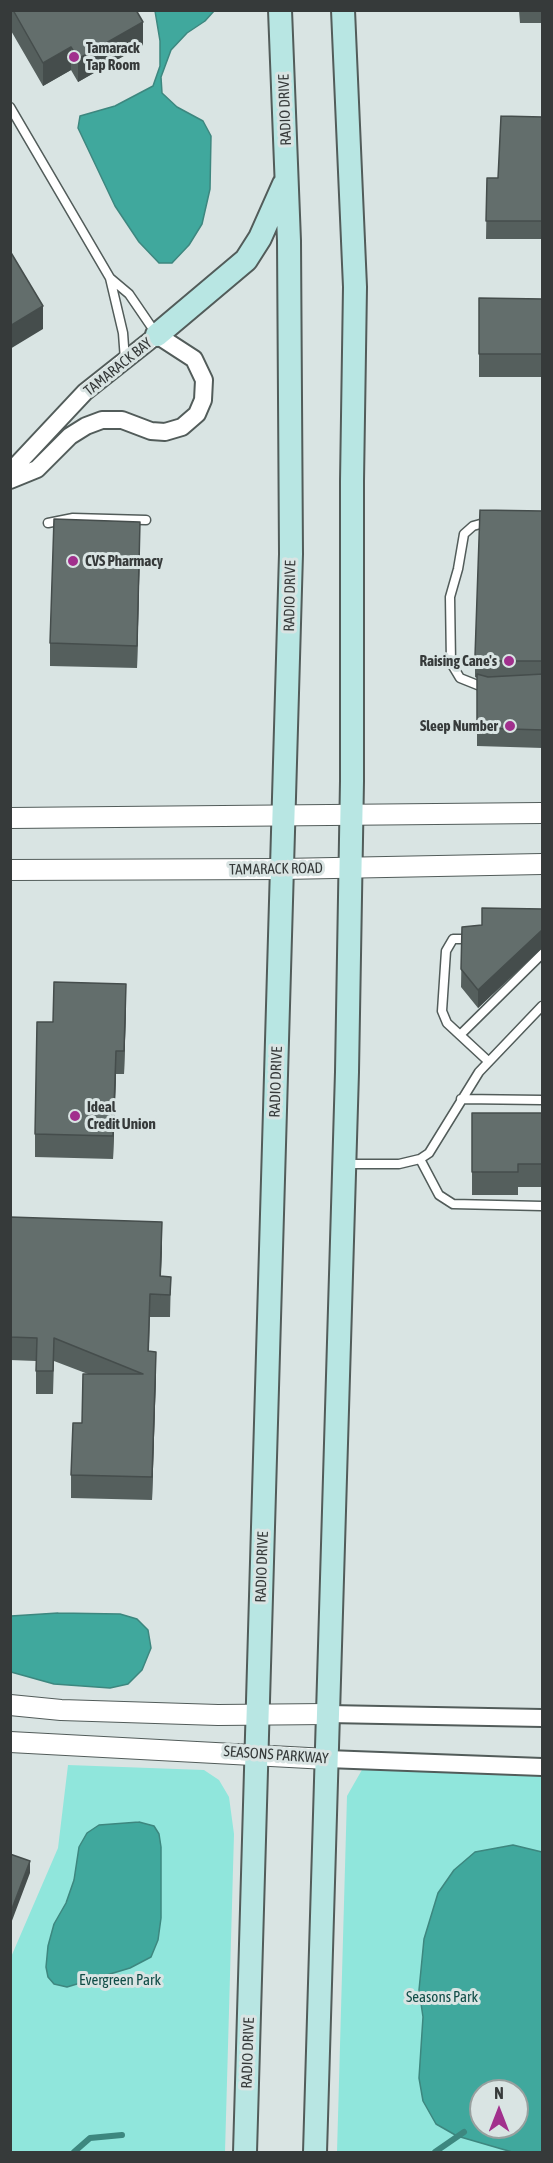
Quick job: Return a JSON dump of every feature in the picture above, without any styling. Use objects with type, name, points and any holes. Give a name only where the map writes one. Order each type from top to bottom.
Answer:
[{"type":"main road","name":"RADIO DRIVE","points":[[245,2152],[291,554],[287,177],[280,10]]},
{"type":"main road","points":[[315,2152],[352,815],[355,287],[343,10]]},
{"type":"main road","points":[[157,335],[250,255],[287,177]]},
{"type":"street","name":"TAMARACK BAY","points":[[10,472],[85,392],[157,335],[194,359],[204,380],[203,400],[197,414],[182,427],[165,432],[151,431],[122,420],[102,420],[70,436],[37,469],[10,480]]},
{"type":"street","points":[[10,818],[543,813]]},
{"type":"street","name":"TAMARACK ROAD","points":[[10,870],[282,870],[543,864]]},
{"type":"street","points":[[10,1705],[61,1710],[257,1715],[543,1718]]},
{"type":"street","name":"SEASONS PARKWAY","points":[[10,1742],[327,1759],[543,1767]]},
{"type":"lane","points":[[10,107],[110,279],[123,333],[125,360]]},
{"type":"lane","points":[[110,279],[129,294],[157,335]]},
{"type":"lane","points":[[48,523],[73,518],[146,520]]},
{"type":"lane","points":[[498,689],[488,689],[460,678],[451,663],[450,597],[464,534],[473,526],[502,521]]},
{"type":"lane","points":[[474,938],[453,939],[446,951],[442,1011],[447,1023],[488,1061]]},
{"type":"lane","points":[[460,1035],[543,954]]},
{"type":"lane","points":[[344,1164],[399,1164],[420,1159],[429,1153],[461,1099],[488,1061],[543,1006]]},
{"type":"lane","points":[[461,1099],[543,1100]]},
{"type":"lane","points":[[420,1159],[439,1195],[453,1204],[543,1206]]},
{"type":"green space","name":"Seasons Park","points":[[367,1761],[542,1767],[542,2152],[337,2152],[347,1796]]},
{"type":"green space","name":"Evergreen Park","points":[[68,1765],[204,1770],[219,1780],[229,1797],[234,1834],[225,2152],[11,2152],[11,1957],[58,1848]]},
{"type":"shaded area","points":[[155,11],[214,11],[205,21],[187,33],[171,50],[161,77],[162,93],[177,107],[203,121],[211,136],[210,189],[202,224],[189,245],[172,263],[159,263],[139,242],[115,206],[78,128],[80,116],[115,106],[153,86],[160,66],[160,41]]},
{"type":"shaded area","points":[[58,1613],[120,1614],[137,1619],[148,1630],[151,1648],[142,1670],[128,1684],[110,1688],[54,1684],[11,1672],[11,1616]]},
{"type":"shaded area","points":[[139,1822],[154,1826],[159,1834],[161,1847],[161,1918],[158,1940],[151,1957],[130,1968],[67,1987],[54,1984],[48,1977],[46,1967],[48,1946],[54,1924],[66,1903],[74,1880],[79,1847],[87,1833],[99,1825]]},
{"type":"shaded area","points":[[513,1845],[542,1852],[542,2152],[512,2152],[457,2136],[436,2124],[423,2101],[419,2078],[423,2017],[419,1990],[424,1939],[438,1893],[454,1870],[475,1852]]},
{"type":"building","points":[[13,10],[136,10],[143,22],[78,59],[71,47],[43,63]]},
{"type":"building","points":[[501,116],[543,117],[543,221],[486,221],[487,178],[498,178]]},
{"type":"building","points":[[10,251],[43,306],[10,326]]},
{"type":"building","points":[[479,298],[543,299],[543,354],[479,354]]},
{"type":"building","points":[[480,510],[543,511],[543,661],[489,661],[475,656]]},
{"type":"building","name":"CVS Pharmacy","points":[[54,519],[140,522],[137,646],[50,643]]},
{"type":"building","points":[[477,674],[488,677],[543,674],[543,730],[477,728]]},
{"type":"building","points":[[482,908],[543,909],[542,930],[478,990],[461,969],[462,927],[482,925]]},
{"type":"building","name":"Ideal Credit Union","points":[[54,982],[126,984],[124,1051],[116,1051],[113,1136],[35,1134],[37,1022],[53,1022]]},
{"type":"building","points":[[472,1113],[543,1113],[543,1164],[518,1164],[518,1172],[472,1172]]},
{"type":"building","points":[[10,1217],[162,1222],[160,1276],[171,1277],[170,1295],[150,1294],[148,1351],[156,1352],[152,1477],[71,1475],[73,1423],[82,1423],[83,1374],[143,1374],[54,1338],[53,1371],[36,1371],[37,1338],[10,1337]]},
{"type":"building","points":[[10,1854],[30,1861],[10,1914]]},
{"type":"waterway","points":[[435,2152],[464,2132]]},
{"type":"waterway","points":[[74,2152],[90,2138],[122,2135]]},
{"type":"place","name":"Tamarack Tap Room","points":[[74,57]]},
{"type":"place","name":"CVS Pharmacy","points":[[73,561]]},
{"type":"place","name":"Raising Cane's","points":[[509,661]]},
{"type":"place","name":"Sleep Number","points":[[510,726]]},
{"type":"place","name":"Ideal Credit Union","points":[[75,1116]]}]
